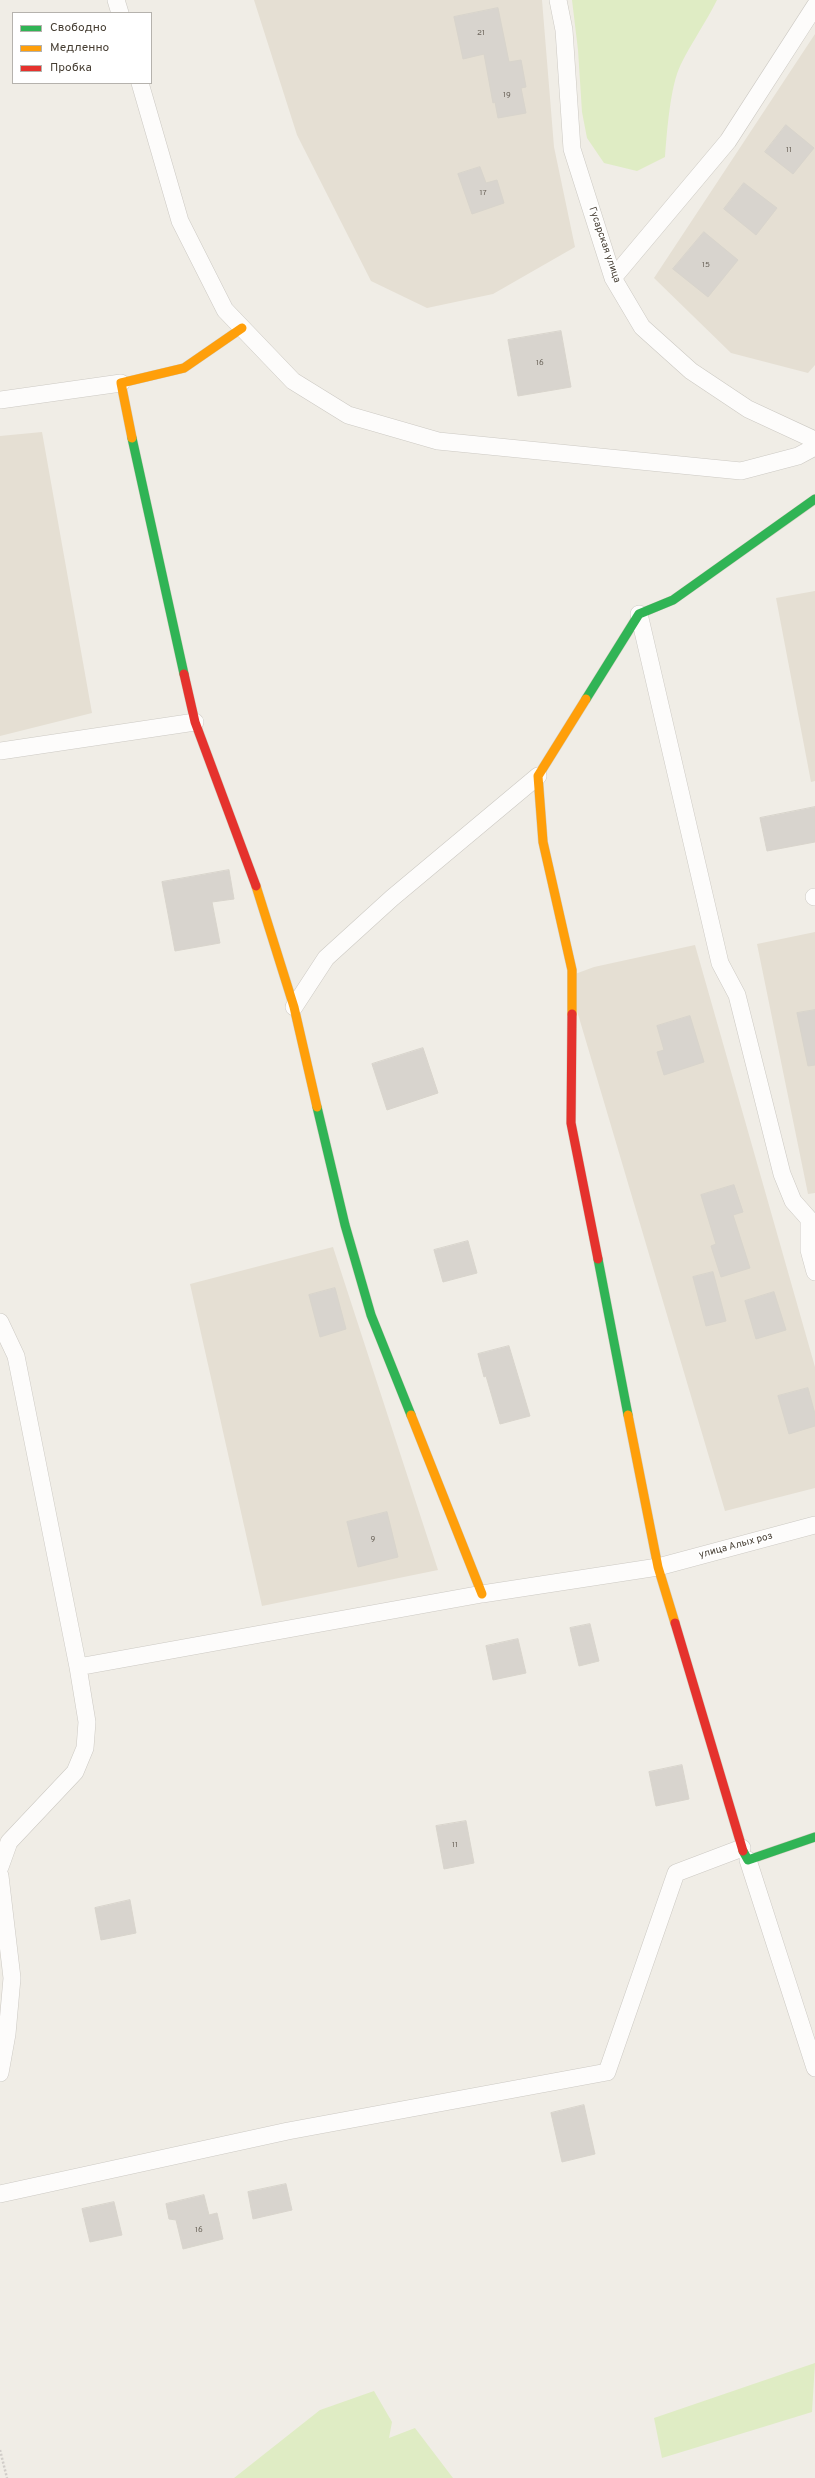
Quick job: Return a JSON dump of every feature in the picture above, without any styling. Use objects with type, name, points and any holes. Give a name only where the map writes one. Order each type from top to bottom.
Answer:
[{"type":"street","points":[[116,0],[120,12]]},
{"type":"street","name":"Гусарская улица","points":[[558,0],[564,30],[572,150],[613,278],[642,327],[691,371],[748,409],[815,440]]},
{"type":"street","points":[[613,278],[728,141],[815,6]]},
{"type":"street","points":[[140,84],[180,221],[225,310],[293,382],[348,415],[438,441],[741,471],[798,456],[815,447]]},
{"type":"street","points":[[0,400],[121,383],[184,368],[242,328]]},
{"type":"street","points":[[121,383],[174,635],[195,722],[266,913],[294,1007],[346,1225],[371,1315],[482,1594]]},
{"type":"street","points":[[294,1007],[326,958],[392,898],[538,776],[639,614],[673,600],[815,499]]},
{"type":"street","points":[[639,614],[720,963],[738,995],[782,1174],[792,1201],[812,1218],[809,1250],[815,1272]]},
{"type":"street","points":[[0,751],[195,722]]},
{"type":"street","points":[[538,776],[543,842],[572,970],[570,1123],[658,1567],[745,1854],[815,2068]]},
{"type":"street","points":[[0,1322],[16,1356],[78,1667],[87,1722],[85,1748],[75,1772],[9,1842],[0,1867]]},
{"type":"street","name":"улица Алых роз","points":[[78,1667],[482,1594],[658,1567],[815,1525]]},
{"type":"street","points":[[0,2194],[288,2131],[607,2072],[676,1873],[815,1837]]},
{"type":"street","points":[[0,1876],[12,1978],[8,2034],[0,2073]]},
{"type":"path","points":[[0,2450],[7,2478]]},
{"type":"shaded area","points":[[254,0],[542,0],[554,147],[575,247],[493,294],[427,308],[371,281],[297,135]]},
{"type":"shaded area","points":[[815,34],[815,365],[808,373],[731,353],[654,278]]},
{"type":"shaded area","points":[[42,432],[92,713],[0,736],[0,436]]},
{"type":"shaded area","points":[[815,591],[815,781],[811,782],[776,598]]},
{"type":"shaded area","points":[[815,932],[815,1193],[808,1194],[757,944]]},
{"type":"shaded area","points":[[695,945],[815,1367],[815,1488],[725,1511],[567,977],[594,967]]},
{"type":"shaded area","points":[[333,1247],[438,1570],[262,1606],[190,1284]]},
{"type":"green space","points":[[572,0],[717,0],[677,73],[670,109],[665,157],[637,171],[604,163],[587,138],[582,112],[578,50]]},
{"type":"green space","points":[[815,2363],[812,2412],[662,2458],[654,2418]]},
{"type":"green space","points":[[374,2391],[392,2422],[389,2438],[415,2428],[453,2478],[234,2478],[320,2410]]},
{"type":"building","points":[[498,8],[509,62],[521,60],[526,87],[521,88],[526,113],[498,118],[495,102],[493,103],[484,54],[463,59],[454,17]]},
{"type":"building","points":[[786,125],[814,148],[793,174],[765,152]]},
{"type":"building","points":[[480,167],[486,183],[497,180],[504,203],[472,214],[458,174]]},
{"type":"building","points":[[744,183],[777,208],[756,235],[724,209]]},
{"type":"building","points":[[704,232],[738,260],[708,297],[673,269]]},
{"type":"building","points":[[561,331],[571,387],[518,396],[508,340]]},
{"type":"building","points":[[815,807],[815,842],[767,851],[760,818]]},
{"type":"building","points":[[229,870],[234,899],[212,902],[220,943],[175,951],[162,882]]},
{"type":"building","points":[[815,1010],[815,1065],[808,1066],[797,1013]]},
{"type":"building","points":[[690,1016],[704,1062],[664,1075],[657,1052],[664,1050],[657,1026]]},
{"type":"building","points":[[423,1048],[438,1093],[387,1110],[372,1064]]},
{"type":"building","points":[[734,1185],[743,1212],[733,1215],[750,1268],[721,1277],[711,1246],[716,1244],[701,1195]]},
{"type":"building","points":[[468,1241],[477,1273],[443,1282],[434,1250]]},
{"type":"building","points":[[713,1272],[726,1321],[706,1326],[693,1277]]},
{"type":"building","points":[[335,1288],[346,1329],[320,1337],[309,1295]]},
{"type":"building","points":[[774,1292],[786,1330],[756,1339],[745,1301]]},
{"type":"building","points":[[509,1346],[530,1416],[500,1424],[478,1354]]},
{"type":"building","points":[[808,1388],[815,1414],[815,1426],[789,1434],[778,1396]]},
{"type":"building","points":[[387,1512],[398,1557],[358,1567],[347,1522]]},
{"type":"building","points":[[590,1624],[599,1661],[579,1666],[570,1628]]},
{"type":"building","points":[[518,1639],[526,1673],[493,1680],[486,1646]]},
{"type":"building","points":[[682,1765],[689,1799],[656,1806],[649,1772]]},
{"type":"building","points":[[466,1821],[474,1863],[444,1869],[436,1826]]},
{"type":"building","points":[[130,1900],[136,1933],[101,1940],[95,1908]]},
{"type":"building","points":[[584,2105],[595,2154],[562,2162],[551,2113]]},
{"type":"building","points":[[286,2184],[292,2210],[253,2219],[248,2192]]},
{"type":"building","points":[[204,2195],[209,2215],[217,2213],[223,2239],[183,2249],[176,2220],[169,2219],[166,2204]]},
{"type":"building","points":[[114,2202],[122,2235],[90,2242],[82,2209]]},
{"type":"traffic: fast","points":[[132,438],[184,674]]},
{"type":"traffic: fast","points":[[586,699],[639,614],[673,600],[815,499]]},
{"type":"traffic: fast","points":[[317,1107],[345,1225],[371,1315],[411,1415]]},
{"type":"traffic: fast","points":[[598,1259],[628,1415]]},
{"type":"traffic: fast","points":[[743,1851],[748,1860],[815,1837]]},
{"type":"traffic: slow","points":[[132,438],[121,383],[184,368],[242,328]]},
{"type":"traffic: slow","points":[[572,1014],[572,970],[543,842],[538,776],[586,699]]},
{"type":"traffic: slow","points":[[256,886],[294,1007],[317,1107]]},
{"type":"traffic: slow","points":[[411,1415],[482,1594]]},
{"type":"traffic: slow","points":[[628,1415],[658,1567],[675,1623]]},
{"type":"traffic: jam","points":[[184,674],[195,722],[256,886]]},
{"type":"traffic: jam","points":[[572,1014],[571,1123],[598,1259]]},
{"type":"traffic: jam","points":[[675,1623],[743,1851]]}]
